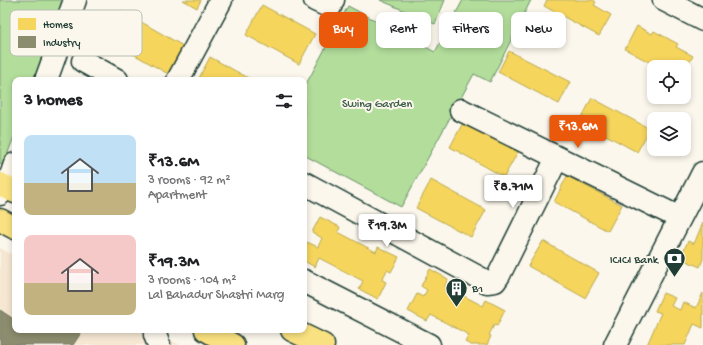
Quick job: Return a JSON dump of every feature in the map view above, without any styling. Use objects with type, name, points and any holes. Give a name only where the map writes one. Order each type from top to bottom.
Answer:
[{"type":"main road","points":[[0,220],[12,226]]},
{"type":"main road","points":[[212,333],[234,345]]},
{"type":"main road","points":[[298,333],[323,345]]},
{"type":"street","points":[[71,10],[75,0]]},
{"type":"street","points":[[180,77],[221,0]]},
{"type":"street","points":[[315,0],[330,7],[333,0]]},
{"type":"street","points":[[664,0],[703,20]]},
{"type":"street","points":[[47,77],[55,56]]},
{"type":"street","points":[[84,62],[112,77]]},
{"type":"street","points":[[461,110],[680,218]]},
{"type":"street","points":[[307,185],[486,282],[495,280],[499,275],[558,158]]},
{"type":"street","points":[[5,189],[12,172]]},
{"type":"street","points":[[614,345],[703,173]]},
{"type":"street","points":[[307,283],[429,345]]},
{"type":"street","points":[[155,333],[159,345]]},
{"type":"shaded area","points":[[0,248],[12,254],[12,333],[158,333],[180,345],[0,345]]},
{"type":"green space","points":[[0,0],[67,0],[63,10],[10,10],[10,56],[45,56],[37,77],[12,77],[12,142],[3,166],[0,164]]},
{"type":"green space","points":[[380,0],[445,0],[435,24],[431,22],[431,12],[408,12]]},
{"type":"green space","name":"Swing Garden","points":[[463,0],[531,0],[525,12],[511,12],[511,40],[490,82],[474,74],[401,207],[307,157],[307,82],[325,48],[368,48],[368,17],[376,21],[376,48],[427,48],[435,52],[439,45],[439,48],[503,48],[503,12],[457,12]]},
{"type":"green space","name":"Swing Garden","points":[[348,6],[359,12],[345,12]]},
{"type":"building: Homes","points":[[183,0],[201,0],[197,8]]},
{"type":"building: Homes","points":[[547,0],[593,0],[596,2],[594,5],[611,15],[599,36],[566,18],[566,12],[555,12],[544,6]]},
{"type":"building: Homes","points":[[262,5],[315,34],[299,64],[246,35]]},
{"type":"building: Homes","points":[[142,22],[185,47],[170,75],[137,56],[142,56]]},
{"type":"building: Homes","points":[[637,26],[652,34],[654,31],[678,44],[676,47],[693,56],[691,60],[647,61],[625,49]]},
{"type":"building: Homes","points":[[509,51],[570,82],[559,104],[498,72]]},
{"type":"building: Homes","points":[[210,57],[247,77],[200,77]]},
{"type":"building: Homes","points":[[592,98],[647,127],[647,134],[637,152],[580,121]]},
{"type":"building: Homes","points":[[465,119],[519,150],[504,177],[450,147]]},
{"type":"building: Homes","points":[[567,176],[622,205],[608,231],[554,202]]},
{"type":"building: Homes","points":[[431,180],[486,210],[471,237],[416,208]]},
{"type":"building: Homes","points":[[320,217],[340,227],[338,232],[376,252],[378,247],[399,257],[391,272],[387,270],[382,280],[386,282],[378,299],[359,289],[363,281],[319,258],[315,267],[307,263],[307,242],[318,247],[322,238],[312,232]]},
{"type":"building: Homes","points":[[703,222],[703,259],[700,267],[680,258],[688,241],[694,244]]},
{"type":"building: Homes","points":[[543,241],[599,273],[585,298],[528,266]]},
{"type":"building: Homes","name":"B1","points":[[430,269],[448,279],[445,286],[483,306],[486,300],[505,310],[497,326],[494,325],[489,335],[491,336],[487,345],[471,345],[465,342],[469,335],[431,315],[427,321],[408,311],[417,294],[423,297],[427,290],[421,286]]},
{"type":"building: Homes","points":[[663,293],[675,298],[671,306],[680,310],[683,302],[696,308],[703,293],[703,328],[694,324],[685,345],[647,345],[661,313],[655,311]]},
{"type":"building: Industry","points":[[0,310],[12,318],[12,333],[36,333],[40,336],[42,333],[81,333],[73,345],[0,345]]},
{"type":"place","name":"ICICI Bank","points":[[674,278]]},
{"type":"place","name":"B1","points":[[456,308]]}]
